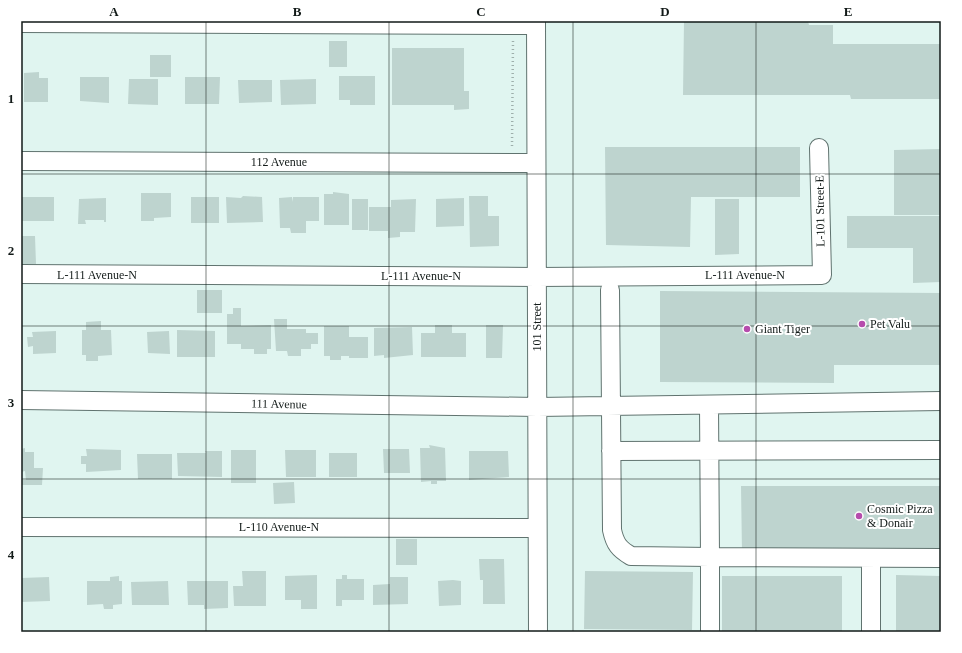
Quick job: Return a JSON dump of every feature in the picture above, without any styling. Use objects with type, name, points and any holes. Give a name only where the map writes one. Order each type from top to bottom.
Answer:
[{"type":"street","points":[[21,23],[514,25],[536,23]]},
{"type":"street","name":"101 Street","points":[[536,23],[538,632]]},
{"type":"street","name":"L-101 Street-E","points":[[819,148],[822,275]]},
{"type":"street","name":"112 Avenue","points":[[21,161],[536,163]]},
{"type":"street","name":"L-111 Avenue-N","points":[[21,274],[536,276],[822,275]]},
{"type":"street","points":[[610,290],[612,530],[615,542],[620,550],[631,556],[941,558]]},
{"type":"street","name":"111 Avenue","points":[[21,400],[537,407],[941,401]]},
{"type":"street","points":[[710,405],[710,632]]},
{"type":"street","points":[[611,451],[941,450]]},
{"type":"street","name":"L-110 Avenue-N","points":[[21,527],[537,528]]},
{"type":"street","points":[[871,558],[871,632]]},
{"type":"path","points":[[513,163],[514,25]]},
{"type":"building","points":[[684,21],[808,21],[809,25],[833,25],[833,44],[941,44],[941,99],[851,99],[850,95],[683,95]]},
{"type":"building","points":[[329,41],[347,41],[347,67],[329,67]]},
{"type":"building","points":[[392,48],[464,48],[464,91],[469,91],[469,109],[454,110],[454,105],[392,105]]},
{"type":"building","points":[[150,55],[171,55],[171,77],[150,77]]},
{"type":"building","points":[[39,72],[39,78],[48,78],[48,102],[24,102],[24,73]]},
{"type":"building","points":[[339,76],[375,76],[375,105],[350,105],[350,100],[339,100]]},
{"type":"building","points":[[80,77],[109,77],[109,103],[80,101]]},
{"type":"building","points":[[185,77],[220,77],[219,104],[185,104]]},
{"type":"building","points":[[129,79],[158,79],[158,105],[128,104]]},
{"type":"building","points":[[316,79],[316,104],[281,105],[280,80]]},
{"type":"building","points":[[238,80],[272,80],[272,102],[239,103]]},
{"type":"building","points":[[605,147],[800,147],[800,197],[691,197],[690,247],[606,245]]},
{"type":"building","points":[[941,149],[941,215],[894,215],[894,150]]},
{"type":"building","points":[[333,192],[349,194],[349,225],[324,225],[324,194],[333,194]]},
{"type":"building","points":[[141,193],[171,193],[171,217],[154,218],[154,221],[141,221]]},
{"type":"building","points":[[243,196],[262,197],[263,222],[227,223],[226,197],[241,198]]},
{"type":"building","points":[[469,196],[488,196],[488,216],[499,216],[499,246],[470,247]]},
{"type":"building","points":[[21,197],[54,197],[54,221],[21,221]]},
{"type":"building","points":[[191,197],[219,197],[219,223],[191,223]]},
{"type":"building","points":[[292,197],[292,202],[293,197],[319,197],[319,221],[306,221],[306,233],[291,233],[290,228],[280,228],[279,198]]},
{"type":"building","points":[[106,198],[106,222],[104,222],[104,220],[85,220],[86,224],[78,224],[79,199]]},
{"type":"building","points":[[464,198],[464,226],[436,227],[436,199]]},
{"type":"building","points":[[352,199],[368,199],[368,230],[352,230]]},
{"type":"building","points":[[416,199],[415,232],[400,232],[400,237],[388,238],[388,231],[369,231],[369,207],[391,207],[391,200]]},
{"type":"building","points":[[715,199],[739,199],[739,254],[715,255]]},
{"type":"building","points":[[847,216],[941,216],[941,282],[913,283],[913,248],[847,248]]},
{"type":"building","points":[[21,236],[35,236],[36,264],[21,264]]},
{"type":"building","points":[[197,290],[222,290],[222,313],[197,313]]},
{"type":"building","name":"Giant Tiger","points":[[660,291],[941,293],[941,365],[834,365],[834,383],[660,382]]},
{"type":"building","points":[[233,308],[241,308],[241,326],[271,325],[271,349],[267,349],[267,354],[254,354],[254,349],[241,349],[241,344],[227,344],[227,314],[233,314]]},
{"type":"building","points":[[274,319],[287,319],[287,329],[306,329],[306,333],[318,333],[318,344],[311,344],[311,349],[301,349],[301,356],[288,356],[287,351],[276,351]]},
{"type":"building","points":[[101,321],[101,330],[111,330],[112,355],[98,356],[98,361],[86,361],[86,355],[82,355],[82,330],[86,330],[86,322]]},
{"type":"building","points":[[435,325],[452,325],[452,333],[466,333],[466,357],[421,357],[421,333],[435,333]]},
{"type":"building","points":[[486,325],[503,325],[502,358],[486,358]]},
{"type":"building","points":[[324,326],[349,326],[349,337],[368,337],[368,358],[349,358],[349,356],[341,356],[341,360],[330,360],[330,356],[324,356]]},
{"type":"building","points":[[412,327],[413,355],[384,358],[384,355],[374,356],[374,328]]},
{"type":"building","points":[[177,330],[215,331],[215,357],[177,357]]},
{"type":"building","points":[[56,331],[56,353],[33,354],[33,346],[28,347],[27,337],[33,337],[32,332]]},
{"type":"building","points":[[169,331],[170,354],[148,353],[147,332]]},
{"type":"building","points":[[429,445],[445,448],[446,481],[437,481],[437,484],[431,484],[431,481],[421,482],[420,448],[430,448]]},
{"type":"building","points":[[25,448],[25,452],[34,452],[34,468],[43,468],[42,485],[21,485],[21,480],[26,480],[25,471],[21,472],[21,449]]},
{"type":"building","points":[[86,449],[121,450],[121,470],[86,472],[86,464],[81,464],[81,456],[87,456]]},
{"type":"building","points":[[383,449],[409,449],[410,473],[384,473]]},
{"type":"building","points":[[231,450],[256,450],[256,483],[231,483]]},
{"type":"building","points":[[285,450],[316,450],[316,477],[286,477]]},
{"type":"building","points":[[205,451],[222,451],[222,477],[178,476],[177,453],[206,453]]},
{"type":"building","points":[[469,451],[508,451],[509,477],[469,480]]},
{"type":"building","points":[[329,453],[357,453],[357,477],[329,477]]},
{"type":"building","points":[[137,454],[172,454],[172,479],[138,479]]},
{"type":"building","points":[[294,482],[295,503],[274,504],[273,483]]},
{"type":"building","points":[[741,486],[941,486],[941,554],[742,553]]},
{"type":"building","points":[[396,539],[417,539],[417,565],[396,565]]},
{"type":"building","points":[[479,559],[504,559],[505,604],[483,604],[483,580],[480,580]]},
{"type":"building","points":[[242,571],[266,571],[266,606],[234,606],[233,586],[243,586]]},
{"type":"building","points":[[585,571],[693,572],[692,630],[584,629]]},
{"type":"building","points":[[317,575],[317,609],[301,609],[301,600],[285,600],[285,576]]},
{"type":"building","points":[[342,575],[347,575],[347,579],[364,579],[364,600],[342,600],[342,606],[336,606],[336,579],[342,579]]},
{"type":"building","points":[[896,575],[941,576],[941,631],[896,631]]},
{"type":"building","points":[[119,576],[119,581],[122,581],[122,604],[113,605],[113,609],[104,609],[103,604],[87,605],[87,581],[110,581],[110,577]]},
{"type":"building","points":[[722,576],[842,576],[842,631],[722,631]]},
{"type":"building","points":[[49,577],[50,601],[21,602],[21,578]]},
{"type":"building","points":[[390,577],[408,577],[408,604],[373,605],[373,585],[390,584]]},
{"type":"building","points":[[168,581],[169,605],[132,605],[131,582]]},
{"type":"building","points":[[187,581],[228,581],[228,608],[204,609],[204,605],[188,605]]},
{"type":"building","points":[[438,581],[461,581],[461,605],[439,606]]},
{"type":"place","name":"Pet Valu","points":[[862,324]]},
{"type":"place","name":"Giant Tiger","points":[[747,329]]},
{"type":"place","name":"Cosmic Pizza & Donair","points":[[859,516]]}]
